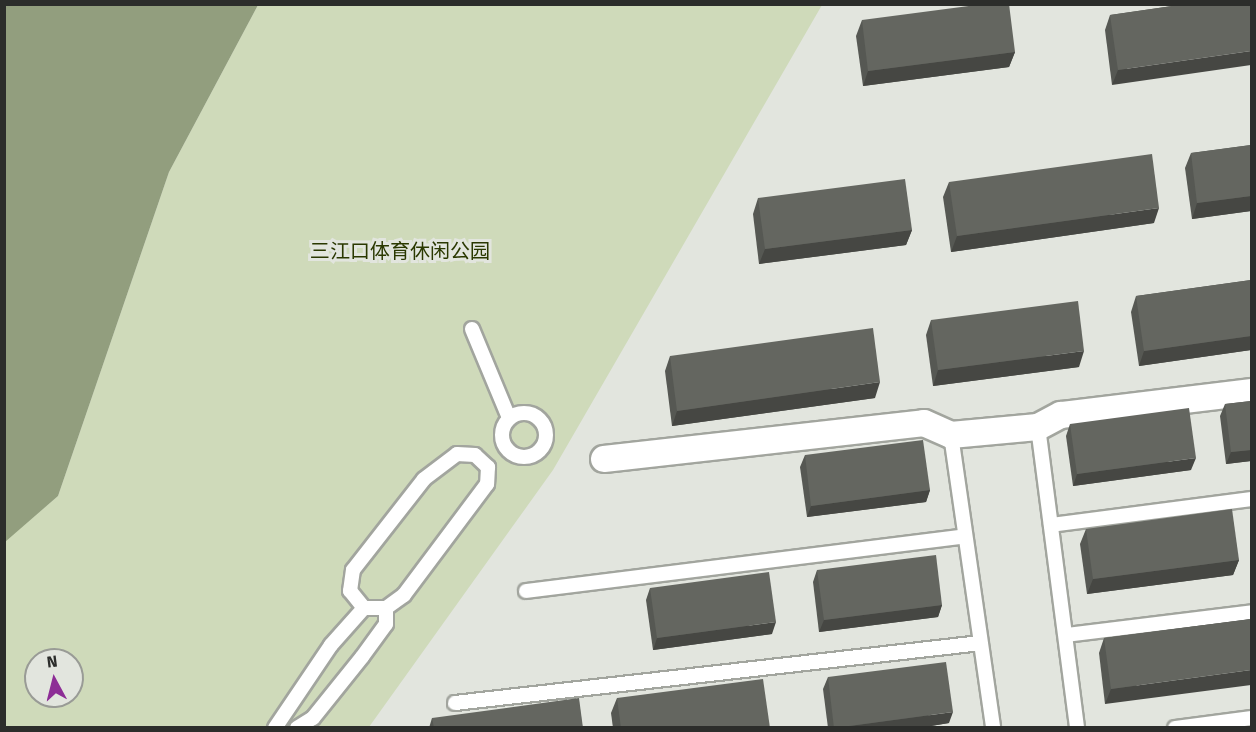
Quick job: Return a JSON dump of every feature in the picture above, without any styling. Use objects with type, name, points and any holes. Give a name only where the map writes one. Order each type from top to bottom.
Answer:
[{"type":"street","points":[[604,459],[924,423],[951,435],[1038,427],[1062,415],[1251,392]]},
{"type":"lane","points":[[472,329],[510,418]]},
{"type":"lane","points":[[275,728],[331,645],[364,608],[386,608],[404,594],[487,484],[488,467],[505,446],[503,431],[510,418],[522,413],[536,416],[545,427],[545,441],[537,452],[524,456],[505,446]]},
{"type":"lane","points":[[1038,427],[1077,728]]},
{"type":"lane","points":[[951,435],[993,728]]},
{"type":"lane","points":[[364,608],[350,591],[353,570],[424,479],[457,454],[475,455],[488,467]]},
{"type":"lane","points":[[1051,525],[1251,499]]},
{"type":"lane","points":[[526,591],[965,536]]},
{"type":"lane","points":[[297,728],[313,718],[362,657],[386,624],[386,608]]},
{"type":"lane","points":[[1066,635],[1251,612]]},
{"type":"lane","points":[[455,703],[981,643]]},
{"type":"lane","points":[[1176,728],[1251,718]]},
{"type":"green space","name":"三江口体育休闲公园","points":[[258,5],[822,5],[553,470],[369,727],[5,727],[4,542],[58,496],[169,172]]},
{"type":"shaded area","points":[[5,4],[258,5],[169,172],[58,496],[5,542]]},
{"type":"building","points":[[984,4],[1009,4],[1015,52],[868,71],[862,20]]},
{"type":"building","points":[[1186,4],[1251,4],[1251,51],[1118,70],[1110,15]]},
{"type":"building","points":[[1251,145],[1251,196],[1197,203],[1191,153]]},
{"type":"building","points":[[1152,154],[1159,208],[957,236],[949,182]]},
{"type":"building","points":[[905,179],[912,230],[765,249],[758,198]]},
{"type":"building","points":[[1251,280],[1251,336],[1144,351],[1136,296]]},
{"type":"building","points":[[1078,301],[1084,351],[938,370],[931,320]]},
{"type":"building","points":[[873,328],[880,382],[677,411],[670,356]]},
{"type":"building","points":[[1251,401],[1251,450],[1231,452],[1225,404]]},
{"type":"building","points":[[1189,408],[1196,458],[1077,474],[1070,424]]},
{"type":"building","points":[[923,440],[930,490],[811,506],[805,455]]},
{"type":"building","points":[[1232,509],[1239,560],[1093,579],[1086,529]]},
{"type":"building","points":[[936,555],[942,605],[824,620],[817,570]]},
{"type":"building","points":[[769,572],[776,622],[657,638],[650,588]]},
{"type":"building","points":[[1251,619],[1251,670],[1111,689],[1104,638]]},
{"type":"building","points":[[946,662],[953,712],[834,728],[828,677]]},
{"type":"building","points":[[763,679],[770,728],[621,728],[617,698]]},
{"type":"building","points":[[579,698],[583,728],[434,728],[432,718]]}]
